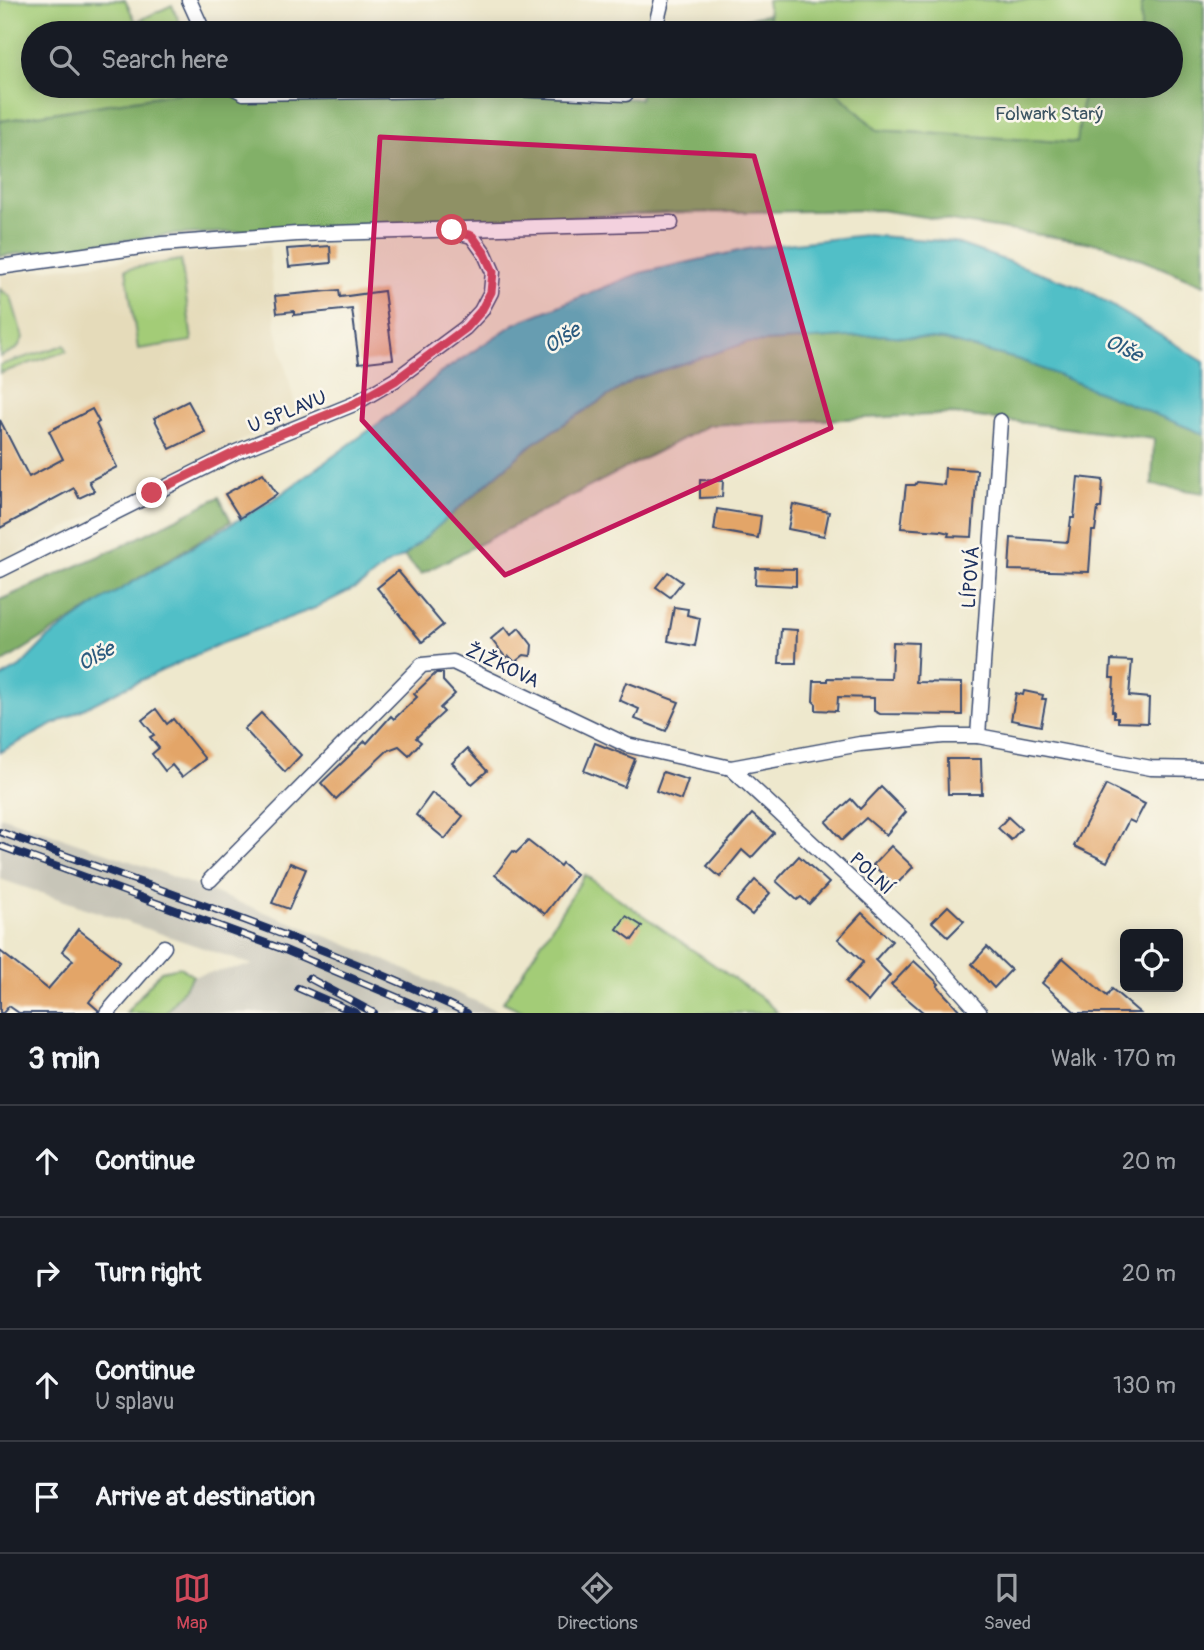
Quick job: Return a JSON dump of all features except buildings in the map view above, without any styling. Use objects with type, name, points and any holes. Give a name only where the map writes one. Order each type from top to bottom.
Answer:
[{"type":"street","points":[[189,0],[199,21]]},
{"type":"street","points":[[657,21],[662,0]]},
{"type":"street","points":[[0,267],[162,244],[297,234],[671,222]]},
{"type":"street","name":"U SPLAVU","points":[[0,570],[236,452],[354,404],[396,380],[466,328],[481,311],[491,292],[493,272],[485,254],[472,236],[452,230]]},
{"type":"street","name":"LÍPOVÁ","points":[[978,736],[1000,421]]},
{"type":"street","name":"ŽIŽKOVA","points":[[210,880],[422,665],[453,662],[627,745],[731,768]]},
{"type":"street","points":[[731,768],[860,744],[943,736],[978,736],[1151,768],[1204,769]]},
{"type":"street","name":"POLNÍ","points":[[731,768],[913,937],[980,1013]]},
{"type":"street","points":[[107,1013],[164,947]]},
{"type":"highlighted area","points":[[380,137],[754,156],[831,428],[505,575],[362,420]]},
{"type":"shaded area","points":[[269,246],[276,329],[297,413],[0,561],[0,275]]},
{"type":"shaded area","points":[[0,816],[147,867],[295,924],[368,953],[502,1013],[166,1013],[193,976],[253,965],[0,879]]},
{"type":"green space","points":[[0,0],[125,0],[136,21],[21,21],[21,98],[146,98],[0,121]]},
{"type":"green space","points":[[767,0],[1145,0],[1141,8],[1141,21],[770,21]]},
{"type":"green space","points":[[1145,0],[1204,0],[1204,285],[1105,245],[880,210],[665,213],[168,235],[0,256],[0,121],[146,98],[843,98],[877,130],[1077,143],[1083,98],[1183,98],[1183,21],[1141,21],[1141,8]]},
{"type":"green space","points":[[172,5],[179,21],[138,21]]},
{"type":"green space","points":[[768,14],[770,21],[738,21]]},
{"type":"green space","name":"Folwark Starý","points":[[843,98],[1083,98],[1078,143],[877,130]]},
{"type":"green space","points":[[181,260],[192,341],[138,349],[126,269]]},
{"type":"green space","points":[[0,289],[11,297],[23,338],[17,349],[0,357]]},
{"type":"green space","points":[[881,335],[943,340],[1032,363],[1204,434],[1204,493],[1152,485],[1154,439],[954,414],[709,425],[421,574],[404,556],[532,444],[635,379],[746,343]]},
{"type":"green space","points":[[65,345],[67,351],[0,373],[0,365]]},
{"type":"green space","points":[[219,497],[231,521],[0,664],[0,600],[124,545]]},
{"type":"green space","points":[[585,875],[763,999],[778,1013],[526,1013],[503,1002]]},
{"type":"green space","points":[[180,967],[193,976],[166,1013],[126,1013],[161,971]]},
{"type":"water","name":"Olše","points":[[865,235],[953,242],[1081,287],[1204,362],[1204,434],[1020,360],[943,340],[881,335],[746,343],[635,379],[532,444],[404,556],[386,565],[363,584],[315,608],[224,642],[124,688],[0,752],[0,678],[20,667],[47,639],[103,600],[277,497],[408,402],[439,374],[516,323],[640,273],[752,248]]},
{"type":"railway","points":[[0,832],[294,939],[467,1013]]},
{"type":"railway","points":[[0,846],[285,950],[434,1013]]},
{"type":"railway","points":[[309,978],[374,1013]]},
{"type":"railway","points":[[298,988],[356,1013]]},
{"type":"route","points":[[152,493],[236,452],[354,404],[396,380],[466,328],[481,311],[491,292],[493,272],[485,254],[472,236],[452,230]]}]
